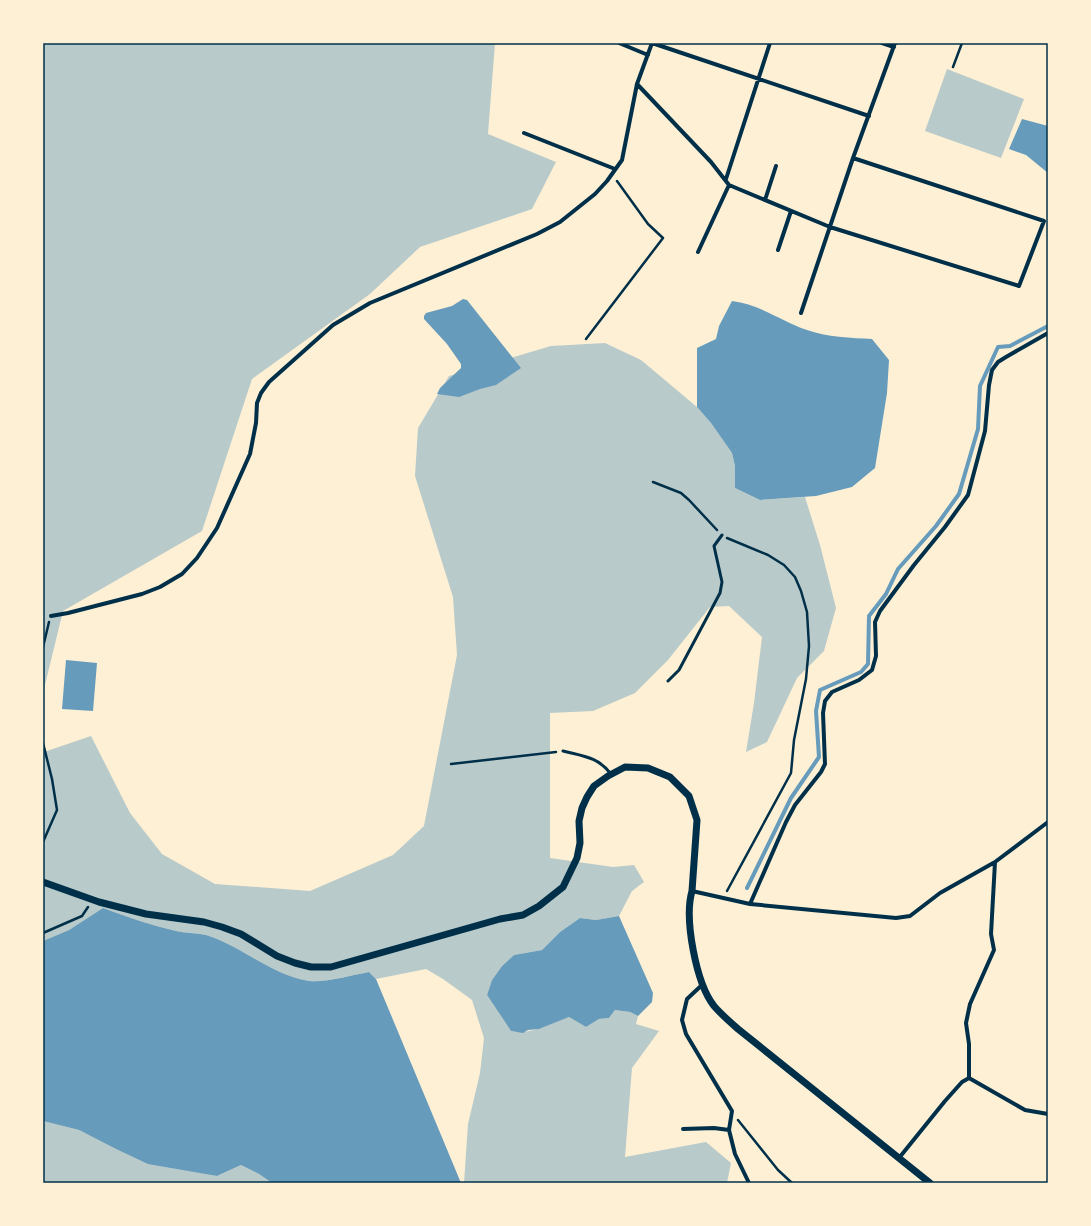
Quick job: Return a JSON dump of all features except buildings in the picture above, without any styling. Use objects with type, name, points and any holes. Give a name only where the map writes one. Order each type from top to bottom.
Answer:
[{"type":"street","points":[[619,43],[648,55]]},
{"type":"street","points":[[51,616],[128,598],[160,587],[182,574],[197,558],[217,528],[250,454],[256,423],[257,403],[261,393],[269,382],[333,325],[370,303],[537,234],[560,222],[595,194],[608,181],[622,160],[637,84],[652,43],[869,116]]},
{"type":"street","points":[[726,179],[770,43]]},
{"type":"street","points":[[801,313],[853,158],[895,45],[882,43]]},
{"type":"street","points":[[637,84],[712,162],[730,185],[830,227],[1019,286],[1044,221],[853,158]]},
{"type":"street","points":[[524,133],[615,169]]},
{"type":"street","points":[[765,200],[776,166]]},
{"type":"street","points":[[698,252],[730,185]]},
{"type":"street","points":[[778,250],[791,211]]},
{"type":"street","points":[[750,904],[789,816],[795,805],[821,772],[825,764],[823,713],[825,702],[832,692],[859,680],[872,670],[876,656],[875,622],[880,611],[968,495],[986,431],[989,385],[992,370],[998,362],[1048,333]]},
{"type":"street","points":[[43,882],[92,900],[146,914],[204,922],[222,927],[241,934],[277,956],[295,964],[311,967],[331,967],[500,919],[523,915],[539,906],[563,887],[577,858],[580,843],[579,821],[582,808],[594,786],[611,774],[625,767],[648,768],[670,777],[689,796],[697,820],[692,892],[689,902],[691,942],[703,984],[714,1006],[738,1029],[930,1183]]},
{"type":"street","points":[[692,892],[750,904],[896,918],[910,916],[940,893],[995,862],[1048,822]]},
{"type":"street","points":[[969,1078],[969,1044],[966,1023],[970,1004],[994,950],[991,934],[995,862]]},
{"type":"street","points":[[703,984],[687,999],[682,1020],[686,1034],[732,1111],[729,1130],[735,1154],[749,1183]]},
{"type":"street","points":[[969,1078],[1025,1110],[1048,1114]]},
{"type":"street","points":[[900,1158],[945,1101],[962,1082],[969,1078]]},
{"type":"street","points":[[683,1129],[714,1128],[729,1130]]},
{"type":"lane","points":[[668,681],[679,670],[720,593],[722,582],[714,546],[722,534]]},
{"type":"lane","points":[[563,751],[597,760],[604,765],[611,774]]},
{"type":"path","points":[[953,67],[962,43]]},
{"type":"path","points":[[586,339],[662,238],[648,224],[612,174]]},
{"type":"path","points":[[653,482],[681,493],[716,530],[722,534],[768,555],[784,565],[795,577],[807,612],[809,646],[806,679],[794,740],[790,773],[723,898]]},
{"type":"path","points":[[43,647],[51,616]]},
{"type":"path","points":[[43,743],[52,779],[56,810],[43,842]]},
{"type":"path","points":[[451,764],[563,751]]},
{"type":"path","points":[[43,933],[82,916],[92,900]]},
{"type":"path","points":[[732,1111],[778,1170],[792,1183]]},
{"type":"shaded area","points":[[43,43],[495,43],[488,134],[556,162],[532,209],[420,247],[370,294],[252,379],[202,531],[63,611],[43,693]]},
{"type":"shaded area","points":[[947,69],[1024,99],[1001,158],[925,131]]},
{"type":"shaded area","points":[[605,343],[641,360],[697,407],[711,423],[732,453],[735,466],[735,488],[760,500],[805,497],[820,545],[836,608],[824,651],[797,678],[767,742],[746,752],[762,637],[729,606],[710,607],[668,660],[635,693],[593,711],[550,713],[550,858],[613,867],[634,865],[644,882],[632,891],[619,916],[596,920],[580,918],[560,932],[542,950],[514,955],[502,966],[492,980],[487,995],[511,1031],[519,1032],[533,1030],[569,1017],[586,1027],[599,1019],[609,1018],[615,1010],[630,1012],[638,1016],[636,1024],[659,1031],[632,1068],[625,1157],[706,1142],[731,1163],[727,1183],[464,1183],[468,1124],[480,1073],[484,1038],[472,1000],[443,979],[426,969],[376,979],[369,972],[322,981],[309,981],[295,978],[269,967],[232,946],[206,935],[167,929],[103,908],[69,930],[43,941],[43,750],[44,752],[91,736],[130,813],[162,854],[215,884],[310,891],[393,855],[424,826],[457,655],[453,597],[415,476],[418,428],[449,376],[551,346]]},
{"type":"shaded area","points":[[43,1121],[79,1130],[112,1147],[186,1170],[217,1176],[241,1165],[259,1174],[272,1183],[43,1183]]},
{"type":"water","points":[[1022,119],[1048,126],[1048,173],[1026,155],[1009,149]]},
{"type":"water","points":[[463,299],[467,300],[521,368],[496,385],[459,397],[437,394],[440,388],[461,368],[461,364],[447,344],[424,319],[424,316],[426,313],[452,306]]},
{"type":"water","points":[[732,301],[761,309],[797,326],[814,332],[839,337],[872,339],[889,360],[887,393],[875,468],[852,487],[816,496],[760,500],[735,488],[735,466],[732,453],[711,423],[697,407],[697,348],[716,339],[719,326]]},
{"type":"water","points":[[66,660],[97,663],[93,711],[62,709]]},
{"type":"water","points":[[103,908],[167,929],[206,935],[232,946],[269,967],[295,978],[309,981],[322,981],[369,972],[376,979],[461,1183],[272,1183],[259,1174],[241,1165],[217,1176],[148,1164],[79,1130],[43,1121],[43,941],[69,930]]},
{"type":"water","points":[[619,916],[653,993],[652,1002],[638,1016],[630,1012],[615,1010],[609,1018],[599,1019],[586,1027],[569,1017],[539,1029],[528,1030],[523,1033],[511,1031],[487,995],[492,980],[502,966],[514,955],[542,950],[560,932],[580,918],[596,920]]},
{"type":"waterway","points":[[747,888],[791,798],[819,757],[816,711],[820,690],[861,672],[868,664],[869,616],[886,594],[898,569],[936,526],[959,494],[978,429],[980,386],[998,347],[1010,346],[1048,326]]}]
